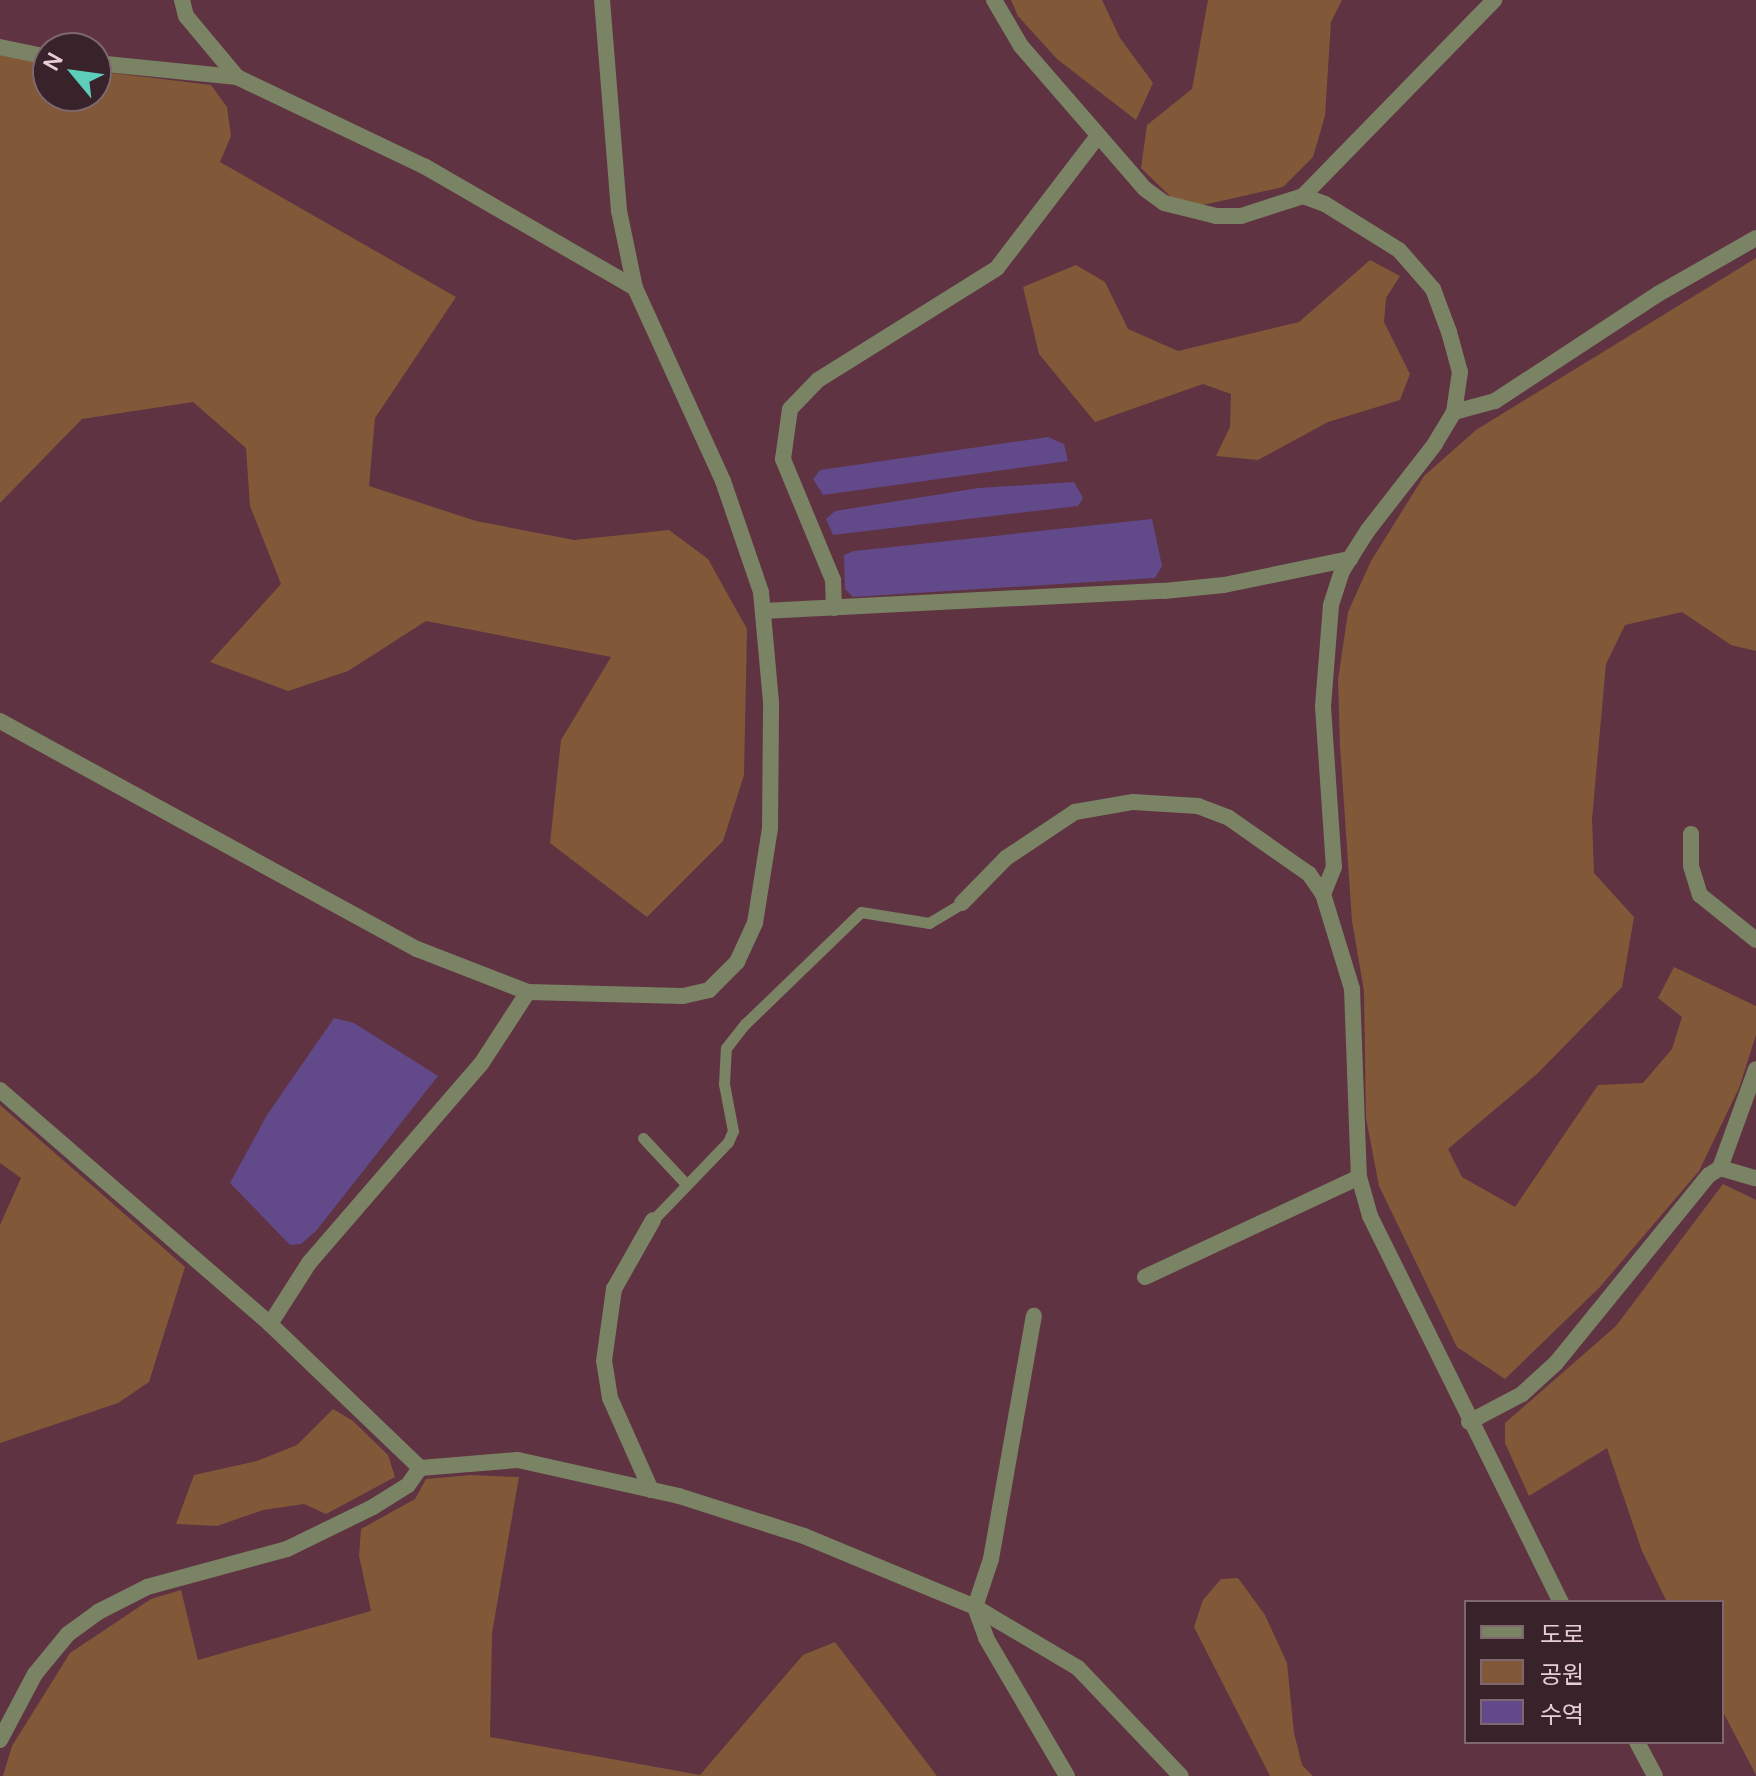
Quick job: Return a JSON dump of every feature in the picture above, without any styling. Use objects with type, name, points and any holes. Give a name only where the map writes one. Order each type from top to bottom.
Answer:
[{"type":"street","points":[[182,0],[186,16],[237,77]]},
{"type":"street","points":[[0,721],[417,949],[528,992],[683,996],[709,990],[737,962],[755,923],[770,828],[771,702],[763,611],[723,481],[635,288],[619,211],[602,0]]},
{"type":"street","points":[[994,0],[1021,46],[1145,189],[1189,212],[1241,216],[1303,196],[1494,0]]},
{"type":"street","points":[[0,47],[32,54]]},
{"type":"street","points":[[112,65],[237,77],[424,166],[635,288]]},
{"type":"street","points":[[834,608],[833,580],[783,459],[790,409],[818,380],[997,268],[1097,137]]},
{"type":"street","points":[[1303,196],[1369,228],[1399,250],[1433,289],[1460,372],[1454,412],[1350,559],[1331,605],[1323,707],[1334,867],[1323,894]]},
{"type":"street","points":[[1454,412],[1495,401],[1633,309],[1756,238]]},
{"type":"street","points":[[763,611],[1164,591],[1224,585],[1350,559]]},
{"type":"street","points":[[962,903],[1006,858],[1075,812],[1133,802],[1198,806],[1229,818],[1267,840],[1309,874],[1323,894],[1352,989],[1359,1177],[1370,1216],[1469,1422],[1560,1600]]},
{"type":"street","points":[[1691,834],[1691,866],[1700,895],[1756,940]]},
{"type":"street","points":[[270,1324],[318,1252],[481,1064],[528,992]]},
{"type":"street","points":[[1469,1422],[1522,1394],[1556,1363],[1694,1190],[1720,1168],[1756,1069]]},
{"type":"street","points":[[0,1090],[270,1324],[420,1468],[518,1460],[651,1490],[804,1536],[975,1607],[1078,1668],[1181,1776]]},
{"type":"street","points":[[1720,1168],[1756,1178]]},
{"type":"street","points":[[1145,1277],[1359,1177]]},
{"type":"street","points":[[651,1490],[610,1398],[604,1361],[614,1289],[653,1220]]},
{"type":"street","points":[[1034,1316],[991,1559],[975,1607],[986,1638],[1067,1776]]},
{"type":"street","points":[[0,1740],[28,1672],[68,1634],[98,1612],[147,1587],[287,1549],[373,1507],[408,1485],[420,1468]]},
{"type":"street","points":[[1638,1744],[1655,1776]]},
{"type":"lane","points":[[653,1220],[728,1142],[733,1131],[724,1084],[726,1048],[745,1024],[861,912],[929,923],[962,903]]},
{"type":"lane","points":[[643,1138],[687,1185]]},
{"type":"green space","points":[[1011,0],[1102,0],[1120,38],[1153,83],[1136,120],[1057,59],[1018,16]]},
{"type":"green space","points":[[1208,0],[1342,0],[1331,22],[1325,116],[1313,157],[1283,187],[1203,205],[1171,197],[1141,168],[1147,125],[1192,89]]},
{"type":"green space","points":[[0,54],[32,61],[32,112],[112,112],[112,73],[211,85],[227,107],[231,136],[220,162],[456,297],[375,418],[369,486],[476,521],[574,540],[669,530],[708,559],[747,629],[744,775],[723,841],[647,917],[550,843],[561,740],[611,657],[426,621],[348,671],[288,691],[210,662],[281,584],[250,506],[246,448],[193,402],[82,419],[0,503]]},
{"type":"green space","points":[[1756,258],[1756,651],[1731,645],[1682,612],[1625,625],[1606,664],[1592,819],[1594,873],[1634,917],[1622,987],[1538,1073],[1448,1149],[1462,1177],[1515,1207],[1598,1085],[1643,1083],[1672,1049],[1682,1017],[1658,998],[1674,967],[1756,1006],[1756,1035],[1739,1088],[1699,1171],[1599,1288],[1505,1379],[1457,1347],[1379,1186],[1366,1118],[1364,991],[1352,921],[1340,745],[1338,680],[1348,612],[1371,561],[1424,476],[1476,430]]},
{"type":"green space","points":[[1370,260],[1400,276],[1386,298],[1384,322],[1410,374],[1400,400],[1328,422],[1258,460],[1216,456],[1230,427],[1231,394],[1203,384],[1095,422],[1039,354],[1023,287],[1076,265],[1105,282],[1128,329],[1178,351],[1299,322]]},
{"type":"green space","points":[[0,1105],[185,1267],[149,1382],[118,1403],[0,1443],[0,1225],[21,1178],[0,1163]]},
{"type":"green space","points":[[1723,1184],[1756,1200],[1756,1775],[1724,1714],[1724,1600],[1666,1600],[1642,1551],[1607,1448],[1529,1496],[1505,1443],[1505,1423],[1616,1326]]},
{"type":"green space","points":[[333,1409],[353,1421],[388,1455],[395,1477],[326,1514],[304,1504],[263,1510],[217,1526],[176,1524],[194,1475],[257,1461],[297,1445]]},
{"type":"green space","points":[[471,1475],[519,1477],[492,1633],[490,1737],[700,1775],[803,1655],[835,1642],[937,1776],[3,1776],[12,1746],[70,1653],[151,1599],[181,1590],[198,1660],[371,1611],[359,1556],[361,1529],[415,1499],[426,1479]]},
{"type":"green space","points":[[1238,1578],[1265,1615],[1287,1663],[1294,1733],[1302,1765],[1313,1776],[1270,1776],[1194,1627],[1203,1600],[1221,1579]]},
{"type":"water","points":[[1048,437],[1064,444],[1068,461],[823,495],[813,479],[820,470]]},
{"type":"water","points":[[1074,482],[1083,498],[1078,506],[833,535],[826,519],[835,511],[979,488]]},
{"type":"water","points":[[1152,519],[1162,566],[1155,578],[853,597],[845,589],[844,555],[854,551]]},
{"type":"water","points":[[334,1018],[354,1023],[438,1076],[316,1231],[301,1244],[290,1245],[230,1183],[267,1115]]}]
